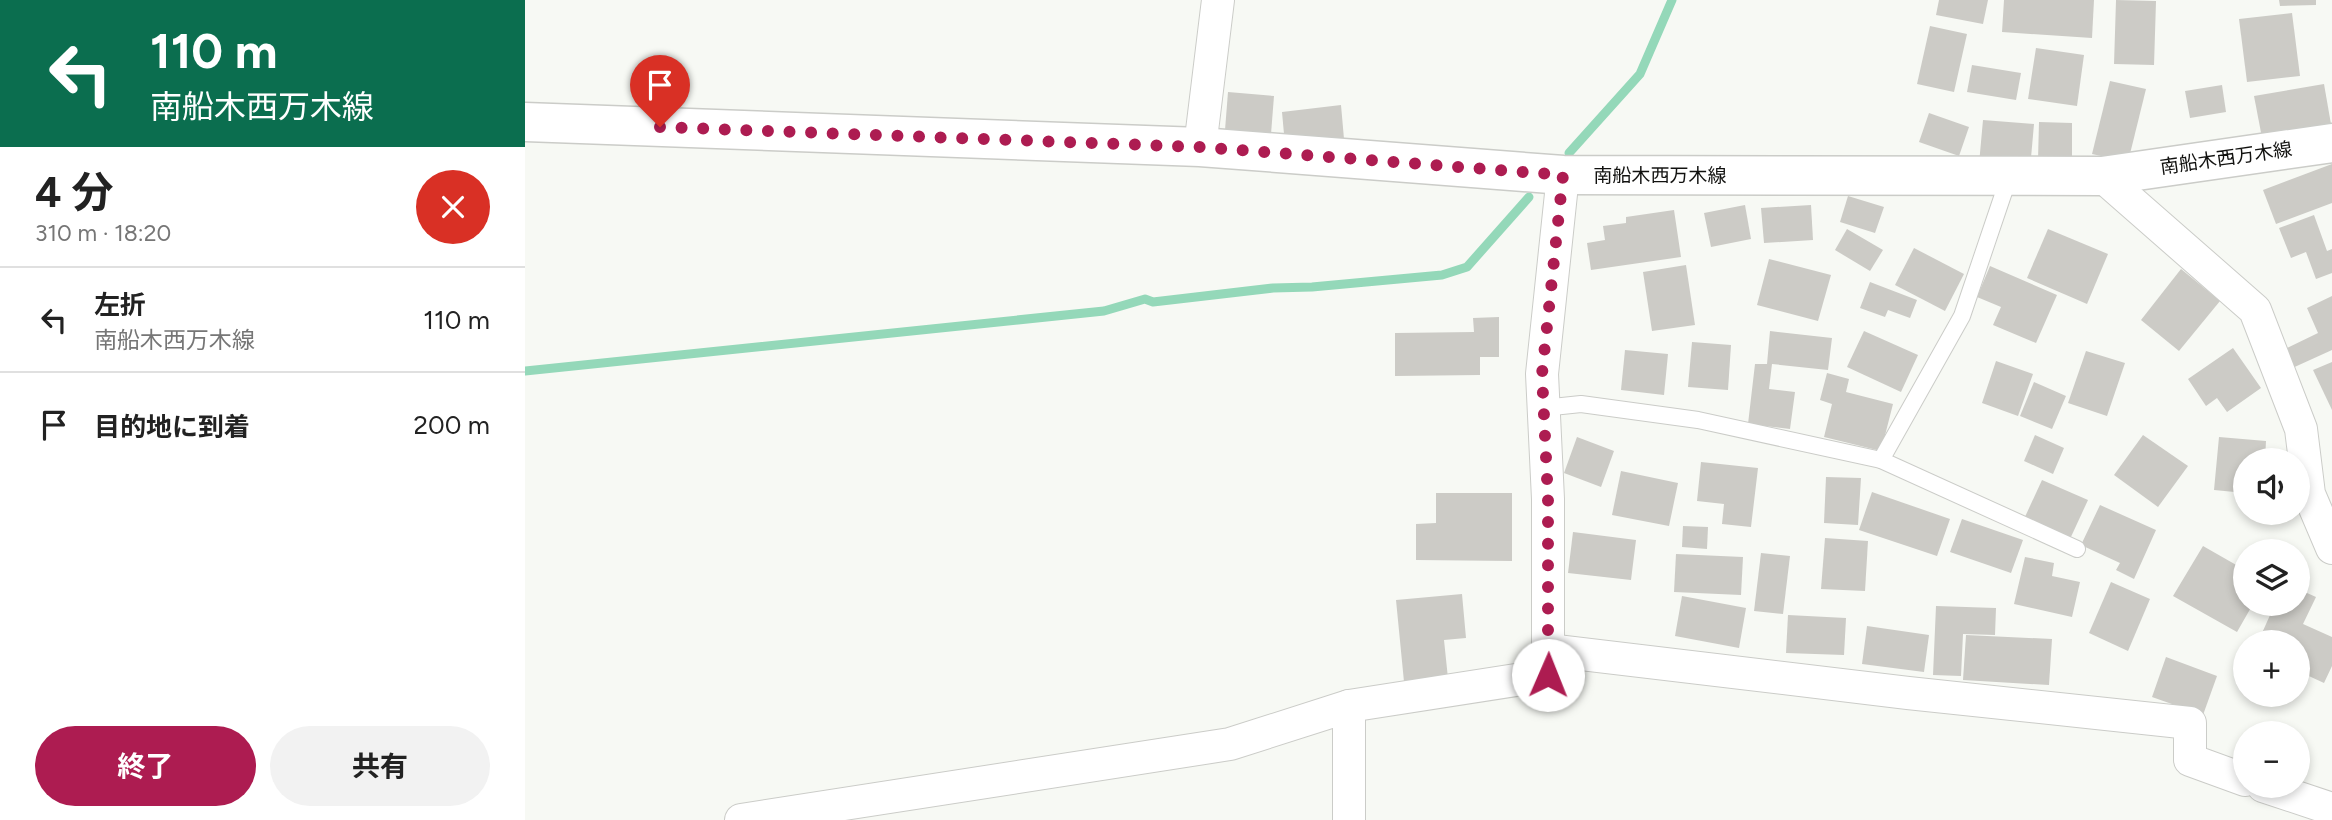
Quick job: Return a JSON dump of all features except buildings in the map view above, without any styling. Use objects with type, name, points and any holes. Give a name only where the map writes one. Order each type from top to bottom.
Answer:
[{"type":"main road","name":"南船木西万木線","points":[[525,122],[1200,147],[1563,175],[2102,176],[2332,143]]},
{"type":"street","points":[[1200,147],[1218,0]]},
{"type":"street","points":[[740,820],[1230,744],[1349,706],[1548,675],[1548,499],[1542,374],[1563,175]]},
{"type":"street","points":[[2102,176],[2255,310],[2301,429],[2309,494],[2332,548]]},
{"type":"street","points":[[1548,650],[2190,723],[2190,760],[2233,775]]},
{"type":"street","points":[[1349,706],[1349,820]]},
{"type":"street","points":[[2299,798],[2332,809]]},
{"type":"lane","points":[[1881,460],[1962,316],[2010,175]]},
{"type":"lane","points":[[1543,408],[1581,404],[1698,420],[1881,460],[2077,549]]},
{"type":"waterway","points":[[1569,153],[1640,74],[1672,0]]},
{"type":"waterway","points":[[525,371],[1104,311],[1145,299],[1153,302],[1273,288],[1442,275],[1467,267],[1529,197]]},
{"type":"route","points":[[660,127],[1200,147],[1563,175],[1542,374],[1548,499],[1548,675]]}]
